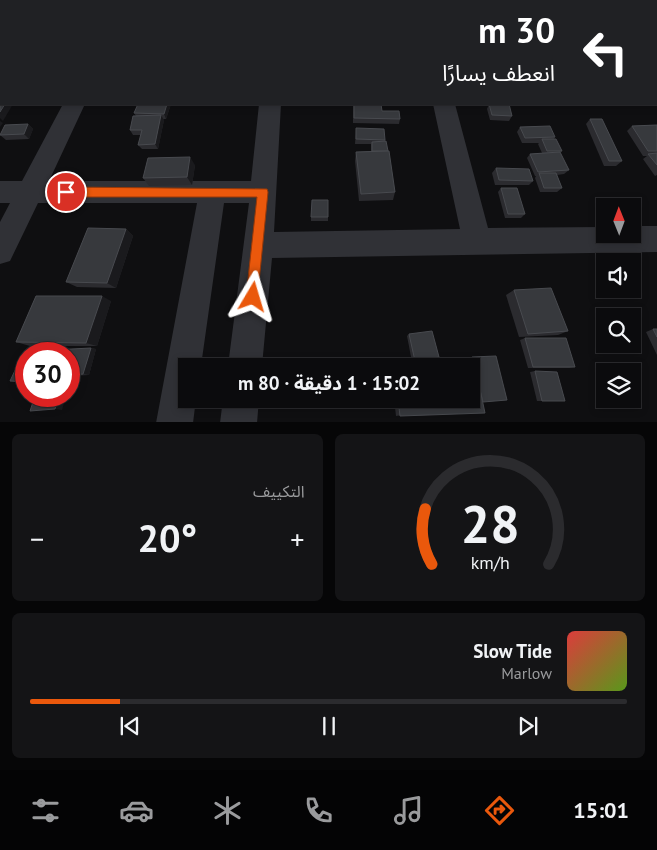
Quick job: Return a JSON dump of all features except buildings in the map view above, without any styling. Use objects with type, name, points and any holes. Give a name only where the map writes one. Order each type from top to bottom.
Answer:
[{"type":"street","points":[[0,251],[73,105]]},
{"type":"street","points":[[246,358],[259,245],[270,105]]},
{"type":"street","points":[[444,105],[477,242]]},
{"type":"street","points":[[0,192],[212,194],[263,192]]},
{"type":"street","points":[[174,422],[212,194]]},
{"type":"street","points":[[259,245],[657,239]]},
{"type":"street","points":[[238,422],[240,408]]},
{"type":"route","points":[[66,192],[212,194],[263,192],[253,297]]}]
